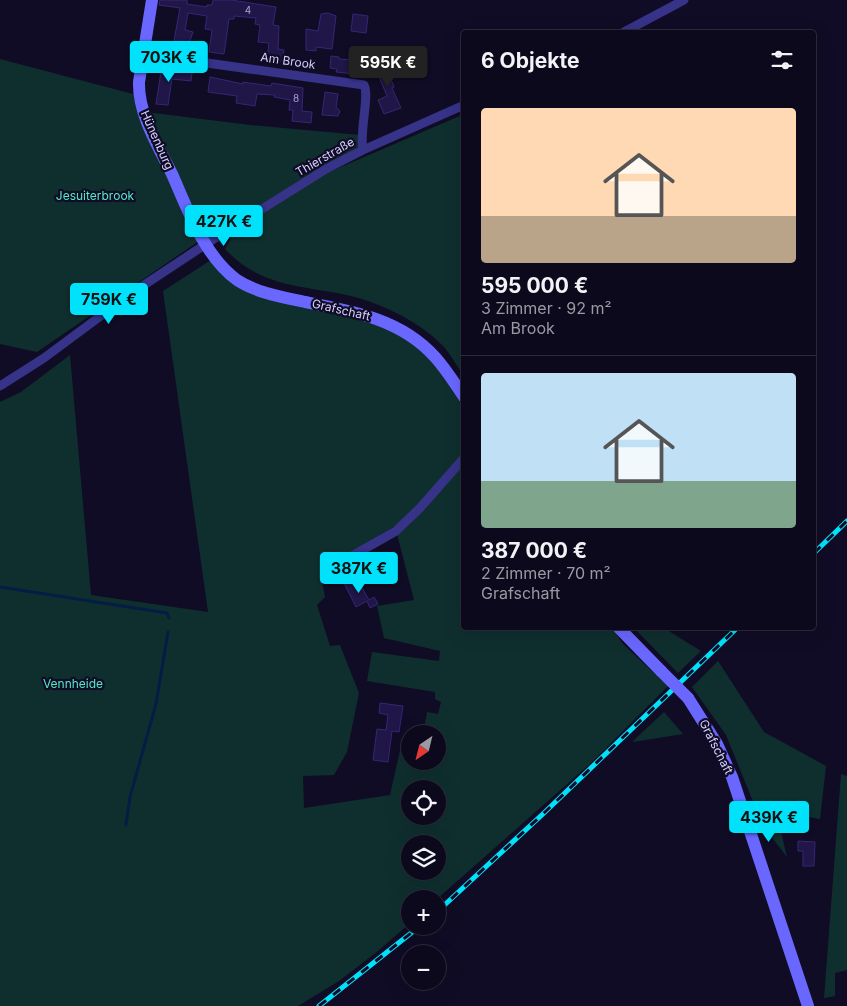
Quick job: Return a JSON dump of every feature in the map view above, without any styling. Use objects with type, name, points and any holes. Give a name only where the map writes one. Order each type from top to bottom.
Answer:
[{"type":"street","name":"Hünenburg","points":[[152,0],[138,95],[143,112],[192,219],[206,244]]},
{"type":"street","points":[[628,30],[684,0]]},
{"type":"street","name":"Am Brook","points":[[143,54],[360,83],[366,88],[360,135],[362,150]]},
{"type":"street","name":"Thierstraße","points":[[0,386],[15,378],[129,295],[326,169],[362,150],[461,106]]},
{"type":"street","name":"Grafschaft","points":[[206,244],[225,269],[251,288],[277,296],[355,311],[381,319],[404,331],[420,342],[436,358],[461,394]]},
{"type":"street","points":[[329,569],[396,531],[420,508],[461,461]]},
{"type":"street","name":"Grafschaft","points":[[621,630],[688,698],[717,744],[732,777],[808,1006]]},
{"type":"green space","name":"Jesuiterbrook","points":[[0,59],[133,94],[138,111],[250,125],[360,135],[362,145],[196,243],[37,352],[0,344]]},
{"type":"green space","points":[[461,115],[461,372],[439,342],[420,327],[398,314],[375,303],[351,296],[300,287],[268,278],[239,262],[225,249],[230,240],[231,232],[327,173]]},
{"type":"green space","name":"Vennheide","points":[[211,260],[231,282],[353,315],[403,335],[431,359],[461,404],[461,630],[613,630],[623,644],[668,686],[592,762],[446,891],[401,890],[401,931],[339,981],[298,1006],[0,1006],[0,402],[21,392],[70,355],[91,595],[208,612],[163,291]],"holes":[[[395,526],[414,600],[377,606],[384,638],[440,651],[439,661],[372,652],[367,681],[435,692],[435,699],[441,702],[438,714],[427,712],[425,725],[446,725],[446,770],[401,770],[401,746],[390,795],[304,808],[303,776],[334,775],[347,752],[359,693],[340,645],[330,646],[317,605],[325,597],[320,570]]]},
{"type":"green space","points":[[636,630],[667,630],[701,651],[678,673]]},
{"type":"green space","points":[[718,661],[764,732],[826,766],[820,819],[776,811],[787,857],[763,826],[726,735],[692,687]]},
{"type":"green space","points":[[664,712],[683,734],[633,742],[633,741]]},
{"type":"green space","points":[[841,774],[847,776],[847,970],[835,973],[835,996],[824,998]]},
{"type":"building","points":[[160,0],[187,0],[187,4],[207,7],[207,5],[212,5],[213,0],[231,0],[276,7],[273,25],[279,26],[278,49],[284,50],[282,62],[267,60],[269,43],[258,42],[260,25],[255,24],[256,18],[234,16],[234,19],[229,19],[224,54],[209,52],[212,30],[205,29],[207,16],[188,13],[185,30],[193,32],[187,49],[173,46],[180,8],[159,5]]},
{"type":"building","points":[[328,13],[336,16],[332,49],[316,47],[316,51],[306,50],[306,29],[318,31],[321,14]]},
{"type":"building","points":[[353,14],[368,16],[366,33],[351,31]]},
{"type":"building","points":[[331,56],[339,57],[339,59],[367,61],[365,75],[336,72],[337,69],[330,68]]},
{"type":"building","points":[[389,61],[395,75],[390,77],[394,87],[392,88],[401,108],[384,114],[378,100],[387,96],[375,67]]},
{"type":"building","points":[[162,65],[174,66],[174,71],[192,73],[191,81],[172,79],[168,105],[156,104]]},
{"type":"building","points":[[210,77],[243,84],[243,82],[271,86],[272,83],[303,88],[302,111],[312,112],[311,123],[292,121],[293,110],[289,110],[290,100],[274,97],[275,95],[257,94],[255,106],[236,103],[237,96],[208,92]]},
{"type":"building","points":[[325,92],[338,94],[336,107],[340,111],[338,116],[322,115]]},
{"type":"building","points":[[356,577],[369,600],[374,597],[378,604],[370,608],[367,601],[356,607],[344,583]]},
{"type":"building","points":[[380,703],[403,706],[399,732],[392,731],[388,762],[373,760],[377,729],[386,730],[388,715],[379,713]]},
{"type":"building","points":[[798,841],[815,842],[814,866],[803,866],[803,851],[798,851]]},
{"type":"waterway","points":[[0,587],[167,613],[169,618]]},
{"type":"waterway","points":[[126,825],[130,797],[156,704],[168,632]]},
{"type":"railway","points":[[816,551],[847,521]]},
{"type":"railway","points":[[446,904],[545,812],[735,630]]},
{"type":"railway","points":[[319,1006],[409,935]]}]
